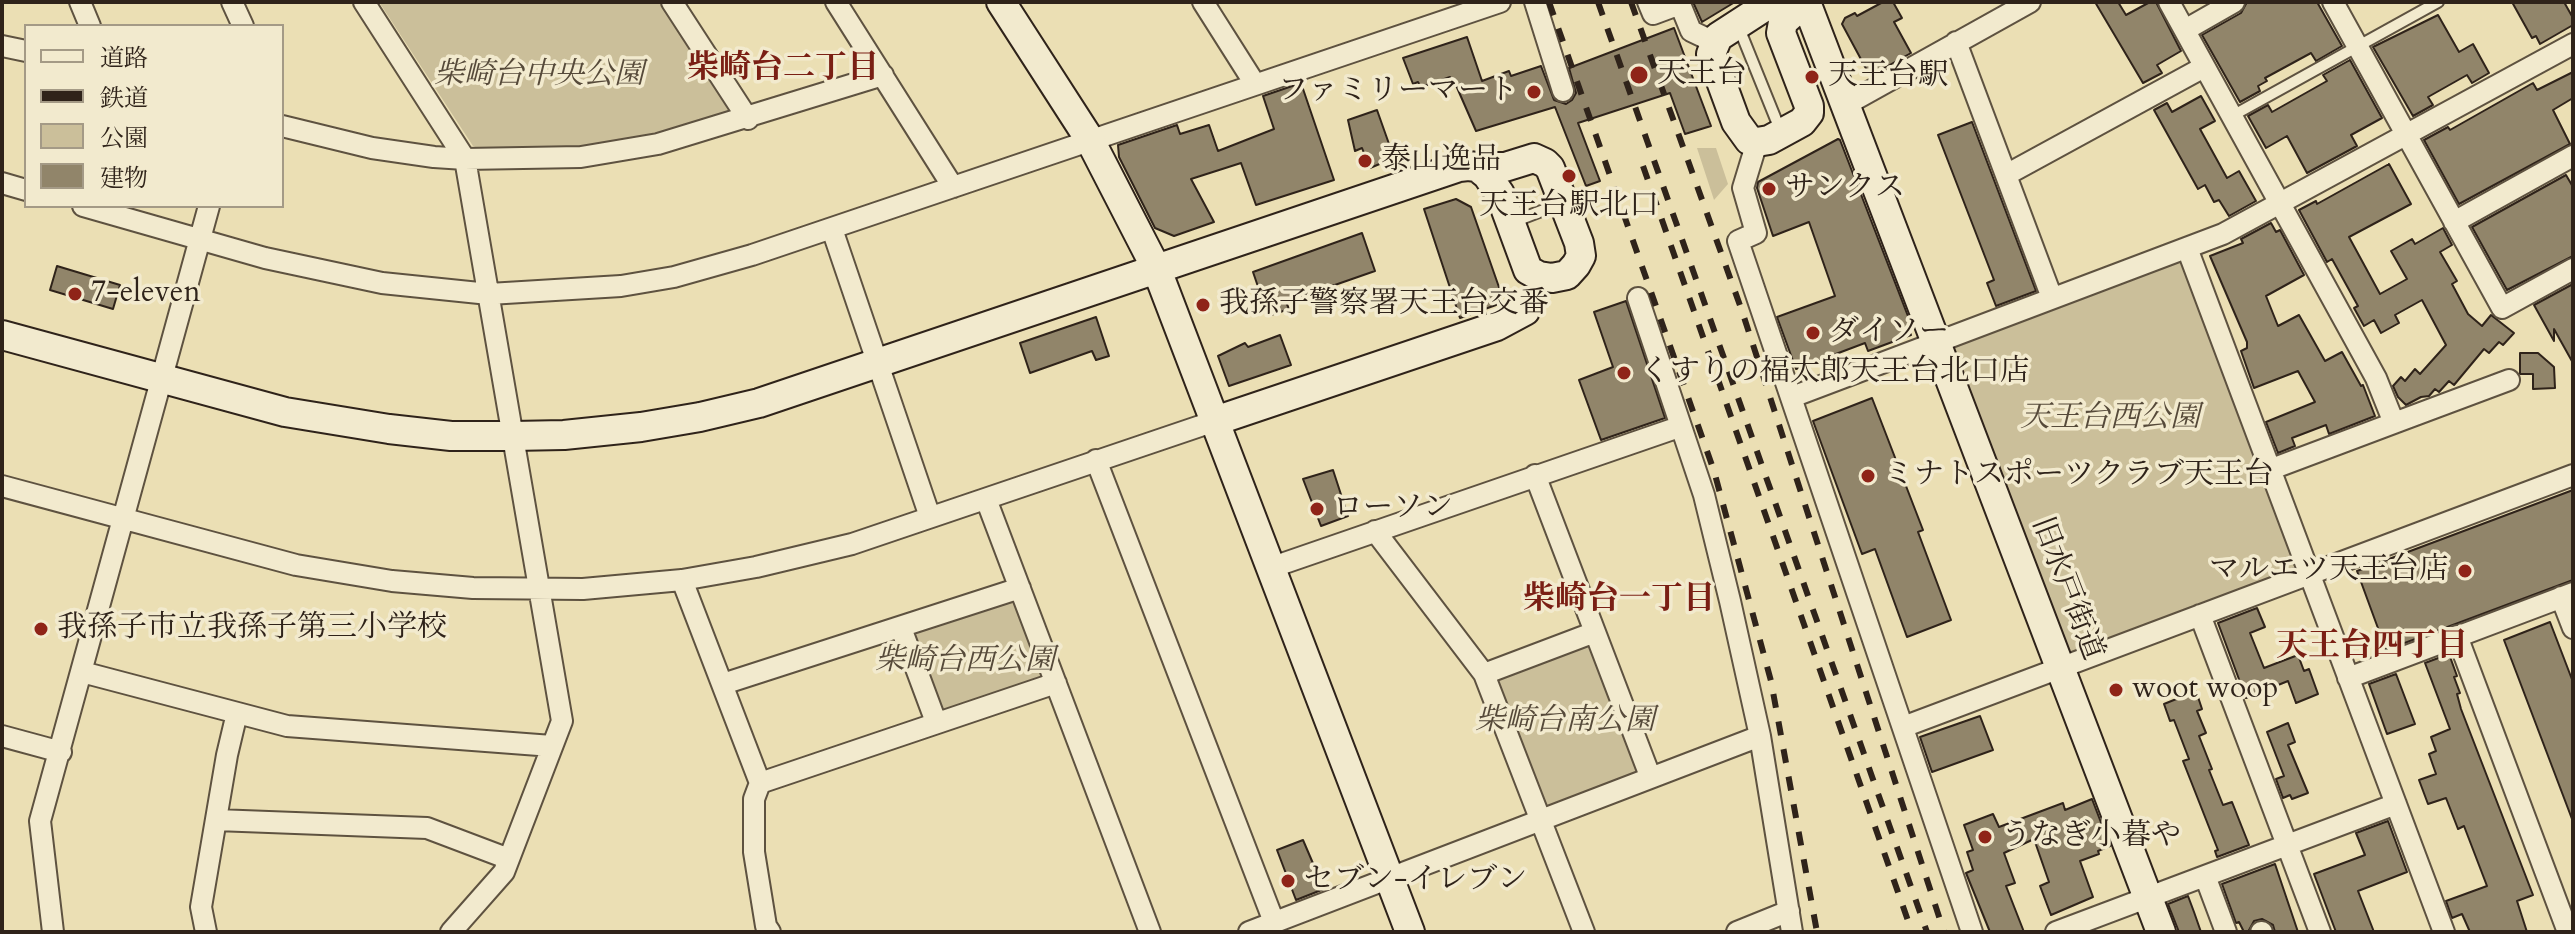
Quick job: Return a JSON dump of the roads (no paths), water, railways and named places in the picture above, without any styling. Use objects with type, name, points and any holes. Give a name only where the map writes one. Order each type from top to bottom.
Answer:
[{"type":"street","points":[[80,2],[89,24]]},
{"type":"street","points":[[232,2],[242,24]]},
{"type":"street","points":[[364,2],[465,159],[562,721],[504,872],[451,932]]},
{"type":"street","points":[[672,2],[748,119]]},
{"type":"street","points":[[836,2],[953,187]]},
{"type":"street","points":[[1001,2],[1090,140],[1157,270],[1410,932]]},
{"type":"street","points":[[1203,2],[1255,84]]},
{"type":"street","points":[[90,208],[329,273],[439,291],[489,294],[621,286],[709,268],[832,229],[1500,2]]},
{"type":"street","points":[[1535,2],[1563,91]]},
{"type":"street","points":[[1648,2],[1653,14],[1680,4],[1691,31],[1714,42]]},
{"type":"street","points":[[1772,2],[1714,42],[1711,54],[1736,122],[1749,140],[1769,138],[1802,122],[1809,113],[1781,33],[1783,22],[1798,2]]},
{"type":"street","name":"旧水戸街道","points":[[1806,2],[2161,932]]},
{"type":"street","points":[[1847,104],[2030,2]]},
{"type":"street","points":[[2169,2],[2376,378],[2394,423]]},
{"type":"street","points":[[2185,30],[2234,2]]},
{"type":"street","points":[[2333,2],[2502,308],[2573,269]]},
{"type":"street","points":[[1956,42],[2052,298]]},
{"type":"street","points":[[1792,397],[2223,234],[2573,44]]},
{"type":"street","points":[[2,46],[24,51]]},
{"type":"street","points":[[2006,175],[2204,67]]},
{"type":"street","points":[[284,126],[372,148],[434,157],[581,157],[658,144],[748,119],[883,75]]},
{"type":"street","points":[[1769,138],[1743,188],[1756,233],[1738,241],[1972,932]]},
{"type":"street","points":[[2454,222],[2573,156]]},
{"type":"street","points":[[2,335],[285,412],[451,436],[564,435],[700,417],[759,403],[1459,167],[1494,176],[1534,158],[1545,163],[1564,202],[1581,256],[1567,275],[1525,311],[1497,326],[852,544],[756,567],[682,580],[583,589],[473,588],[392,581],[296,565],[2,486]]},
{"type":"street","points":[[1494,176],[1528,270],[1525,311]]},
{"type":"street","points":[[2,183],[24,189]]},
{"type":"street","points":[[53,932],[40,821],[208,208]]},
{"type":"street","points":[[832,229],[930,517]]},
{"type":"street","points":[[2187,248],[2444,932]]},
{"type":"street","points":[[1528,270],[1552,278],[1567,275]]},
{"type":"street","points":[[1638,298],[1704,495],[1748,672],[1792,932]]},
{"type":"street","points":[[2269,470],[2509,380]]},
{"type":"street","points":[[1270,568],[1679,427]]},
{"type":"street","points":[[1096,460],[1274,922]]},
{"type":"street","points":[[1535,475],[1650,776]]},
{"type":"street","points":[[1903,727],[2573,475]]},
{"type":"street","points":[[986,499],[1150,932]]},
{"type":"street","points":[[1375,531],[1484,674],[1584,932]]},
{"type":"street","points":[[682,580],[760,783],[754,799],[754,852],[766,926],[770,932]]},
{"type":"street","points":[[723,684],[1020,588]]},
{"type":"street","points":[[2348,678],[2567,595],[2573,628]]},
{"type":"street","points":[[2200,615],[2320,932]]},
{"type":"street","points":[[901,628],[936,722]]},
{"type":"street","points":[[1484,674],[1595,632]]},
{"type":"street","points":[[2457,636],[2568,932]]},
{"type":"street","points":[[82,672],[287,726],[552,746]]},
{"type":"street","points":[[760,783],[1056,683]]},
{"type":"street","points":[[206,932],[201,907],[237,713]]},
{"type":"street","points":[[2,736],[61,752]]},
{"type":"street","points":[[1249,932],[1760,736]]},
{"type":"street","points":[[2056,932],[2396,804]]},
{"type":"street","points":[[216,820],[427,828],[509,859]]},
{"type":"street","points":[[2205,876],[2226,932]]},
{"type":"street","points":[[1737,932],[1789,911]]},
{"type":"lane","points":[[2232,116],[2438,2]]},
{"type":"lane","points":[[1737,24],[1769,138]]},
{"type":"lane","points":[[1511,223],[1564,202]]},
{"type":"railway","points":[[1549,2],[1714,471],[1771,681],[1817,932]]},
{"type":"railway","points":[[1598,2],[1927,932]]},
{"type":"railway","points":[[1631,2],[1742,311],[1944,932]]},
{"type":"railway","points":[[1643,166],[1912,932]]},
{"type":"place","name":"天王台","points":[[1639,75]]},
{"type":"place","name":"天王台駅","points":[[1812,77]]},
{"type":"place","name":"ファミリーマート","points":[[1534,92]]},
{"type":"place","name":"泰山逸品","points":[[1365,161]]},
{"type":"place","name":"天王台駅北口","points":[[1569,176]]},
{"type":"place","name":"サンクス","points":[[1769,189]]},
{"type":"place","name":"7-eleven","points":[[75,294]]},
{"type":"place","name":"我孫子警察署天王台交番","points":[[1203,305]]},
{"type":"place","name":"ダイソー","points":[[1813,333]]},
{"type":"place","name":"くすりの福太郎天王台北口店","points":[[1624,373]]},
{"type":"place","name":"ミナトスポーツクラブ天王台","points":[[1868,476]]},
{"type":"place","name":"ローソン","points":[[1317,509]]},
{"type":"place","name":"マルエツ天王台店","points":[[2465,571]]},
{"type":"place","name":"我孫子市立我孫子第三小学校","points":[[41,629]]},
{"type":"place","name":"woot woop","points":[[2116,690]]},
{"type":"place","name":"うなぎ小暮や","points":[[1985,837]]},
{"type":"place","name":"セブン-イレブン","points":[[1288,881]]},
{"type":"district","name":"柴崎台二丁目","points":[[783,70]]},
{"type":"district","name":"柴崎台一丁目","points":[[1619,601]]},
{"type":"district","name":"天王台四丁目","points":[[2372,648]]},
{"type":"park label","name":"柴崎台中央公園","points":[[539,76]]},
{"type":"park label","name":"天王台西公園","points":[[2110,419]]},
{"type":"park label","name":"柴崎台西公園","points":[[965,662]]},
{"type":"park label","name":"柴崎台南公園","points":[[1565,722]]}]
